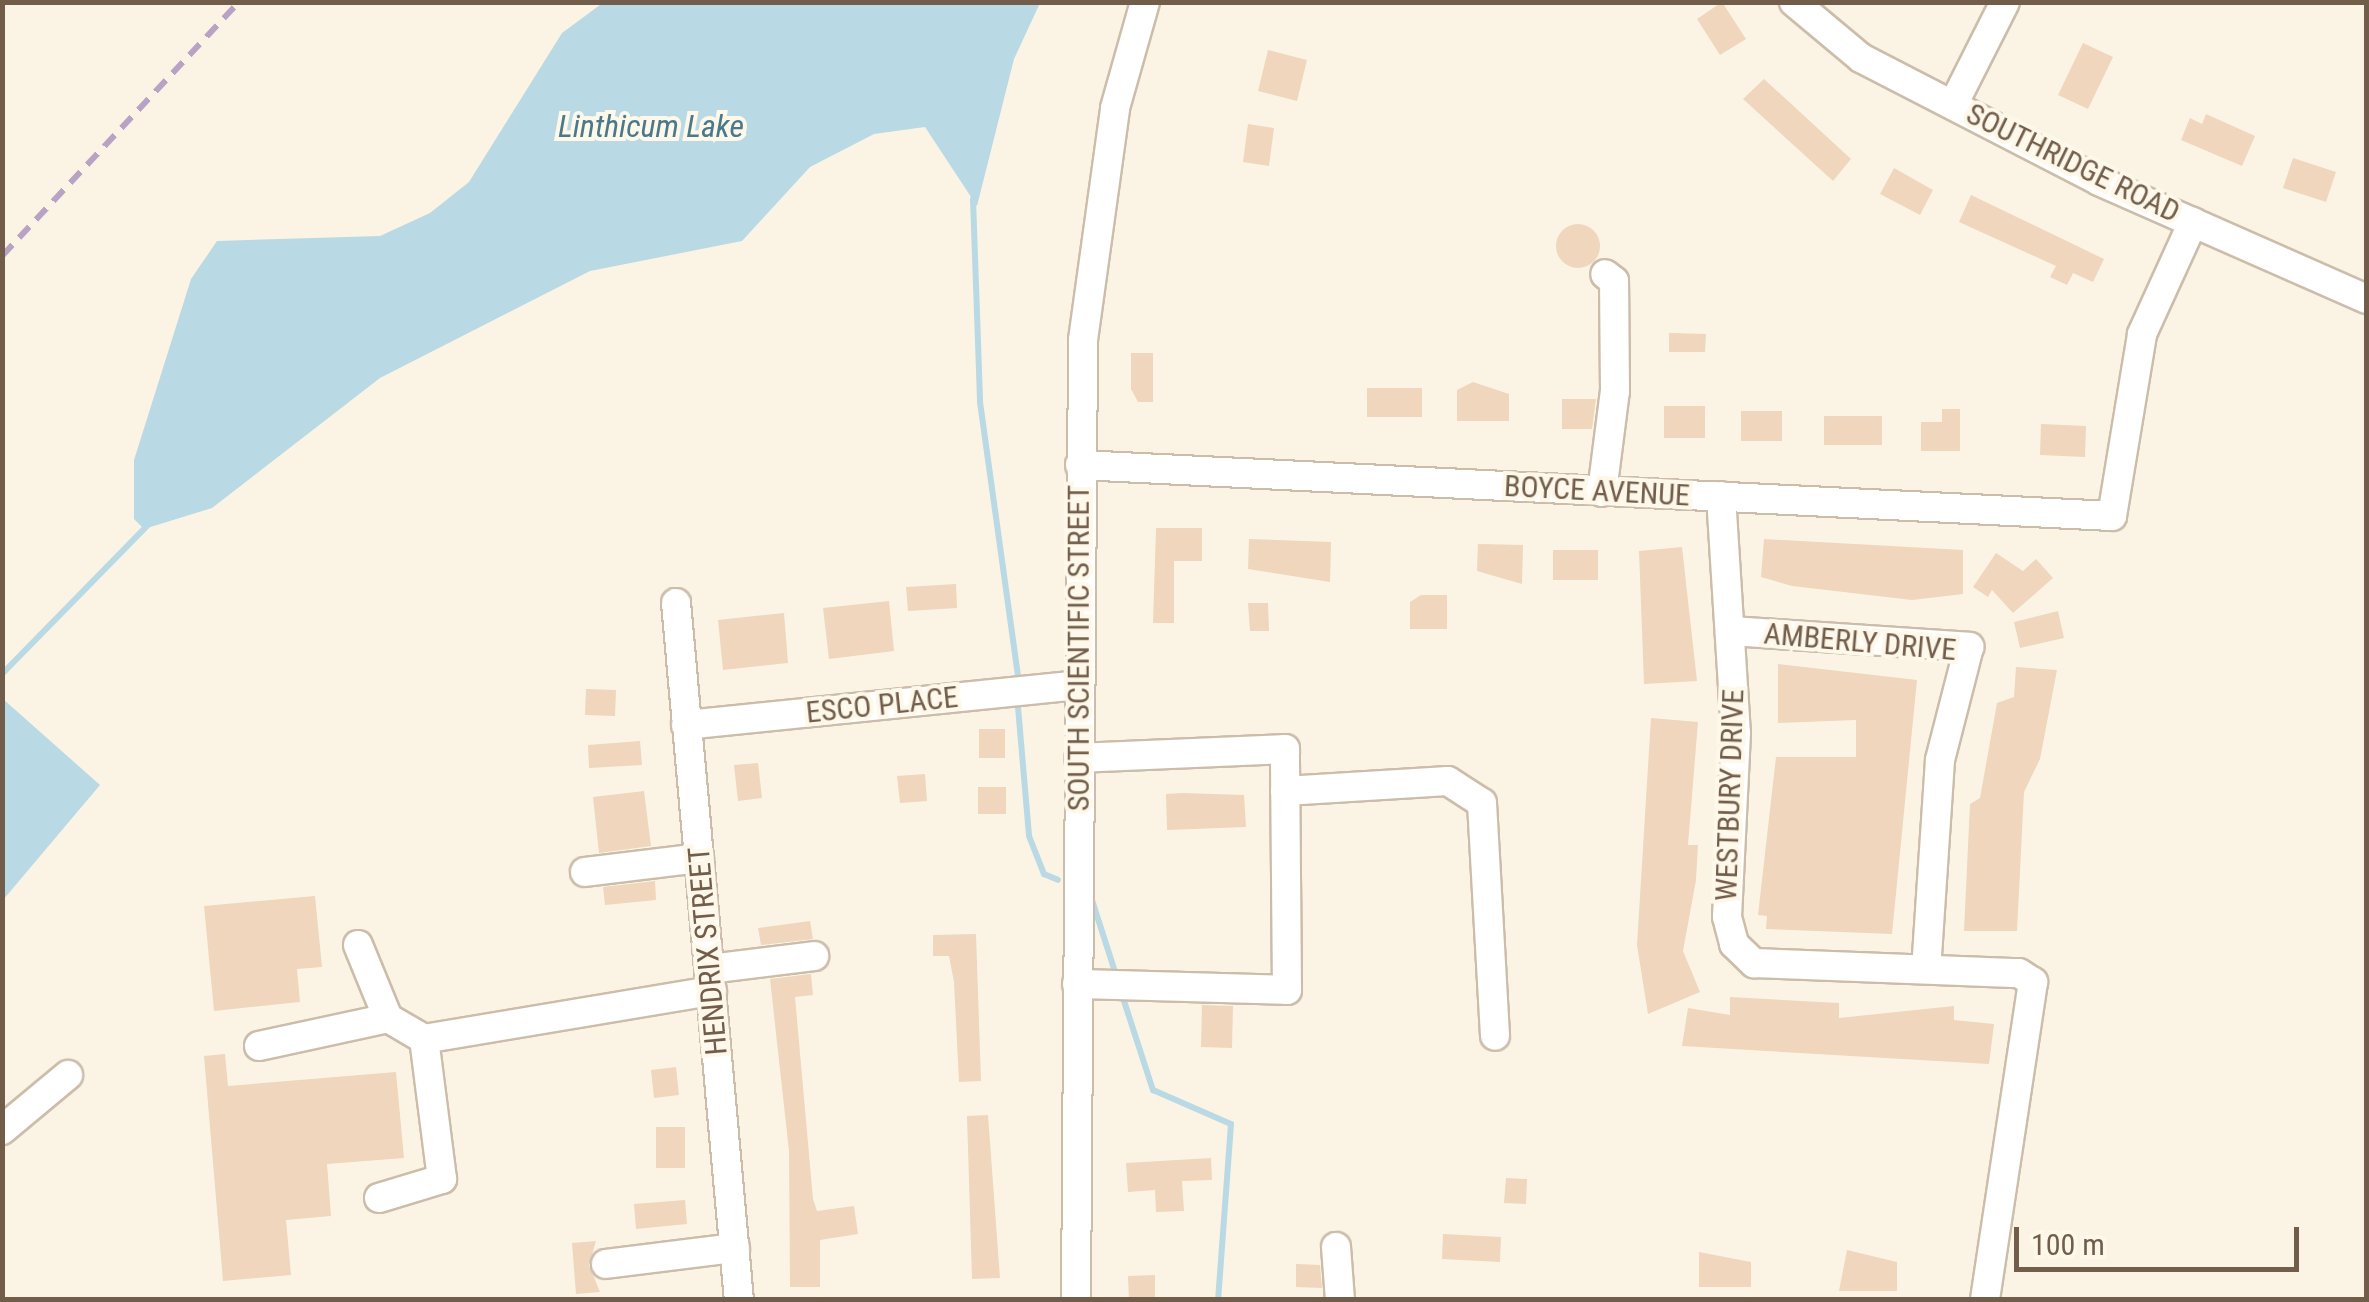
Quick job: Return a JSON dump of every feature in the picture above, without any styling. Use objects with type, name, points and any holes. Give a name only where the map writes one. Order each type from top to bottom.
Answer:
[{"type":"street","name":"SOUTH SCIENTIFIC STREET","points":[[1076,1300],[1080,465],[1097,222],[1144,2]]},
{"type":"street","name":"SOUTHRIDGE ROAD","points":[[1794,2],[1861,58],[2193,222],[2366,298]]},
{"type":"street","points":[[1953,105],[2005,2]]},
{"type":"street","name":"BOYCE AVENUE","points":[[1080,465],[2112,514],[2142,334],[2193,222]]},
{"type":"street","points":[[1602,492],[1615,391],[1614,281],[1605,274]]},
{"type":"street","name":"WESTBURY DRIVE","points":[[1721,496],[1736,734],[1726,917],[1734,944],[1754,963],[2019,974],[2034,982],[2035,1001],[1985,1300]]},
{"type":"street","name":"HENDRIX STREET","points":[[676,603],[739,1300]]},
{"type":"street","name":"AMBERLY DRIVE","points":[[1730,631],[1969,647],[1940,760],[1926,969]]},
{"type":"street","name":"ESCO PLACE","points":[[686,724],[1079,686]]},
{"type":"street","points":[[1077,984],[1287,990],[1285,749],[1078,758]]},
{"type":"street","points":[[1285,792],[1448,781],[1482,804],[1495,1036]]},
{"type":"street","points":[[584,872],[699,858]]},
{"type":"street","points":[[358,945],[388,1018],[424,1039],[814,956]]},
{"type":"street","points":[[259,1046],[388,1018]]},
{"type":"street","points":[[379,1198],[442,1179],[424,1039]]},
{"type":"street","points":[[2,1130],[68,1075]]},
{"type":"street","points":[[1336,1247],[1340,1300]]},
{"type":"street","points":[[606,1264],[734,1248]]},
{"type":"water","name":"Linthicum Lake","points":[[604,2],[1040,3],[1014,59],[977,206],[925,127],[874,134],[810,167],[742,241],[590,271],[380,378],[212,508],[144,529],[134,519],[134,460],[191,279],[217,241],[380,236],[430,213],[469,182],[562,33]]},
{"type":"water","points":[[3,699],[100,785],[3,900]]},
{"type":"building","points":[[1722,2],[1746,39],[1720,55],[1697,19]]},
{"type":"building","points":[[2083,43],[2113,57],[2088,109],[2058,95]]},
{"type":"building","points":[[1268,50],[1307,60],[1297,101],[1258,91]]},
{"type":"building","points":[[1764,79],[1851,159],[1833,181],[1743,99]]},
{"type":"building","points":[[2206,114],[2255,136],[2242,166],[2181,140],[2190,118],[2202,124]]},
{"type":"building","points":[[1248,124],[1274,128],[1269,166],[1243,162]]},
{"type":"building","points":[[2293,158],[2336,172],[2326,202],[2283,188]]},
{"type":"building","points":[[1894,168],[1933,190],[1920,215],[1880,194]]},
{"type":"building","points":[[1971,195],[2104,259],[2093,282],[2073,273],[2067,285],[2050,277],[2056,266],[1959,222]]},
{"type":"building","points":[[1578,224],[1594,230],[1600,246],[1594,262],[1578,268],[1562,262],[1556,246],[1562,230]]},
{"type":"building","points":[[1669,333],[1706,334],[1705,352],[1669,352]]},
{"type":"building","points":[[1131,353],[1153,353],[1153,402],[1138,402],[1131,389]]},
{"type":"building","points":[[1473,382],[1509,394],[1509,421],[1457,421],[1457,390]]},
{"type":"building","points":[[1367,388],[1422,388],[1422,417],[1367,417]]},
{"type":"building","points":[[1562,399],[1596,399],[1592,429],[1562,429]]},
{"type":"building","points":[[1664,406],[1705,406],[1705,438],[1664,438]]},
{"type":"building","points":[[1942,409],[1960,409],[1960,451],[1921,451],[1921,422],[1942,422]]},
{"type":"building","points":[[1741,411],[1782,411],[1782,441],[1741,441]]},
{"type":"building","points":[[1824,416],[1882,416],[1882,445],[1824,445]]},
{"type":"building","points":[[2041,424],[2086,426],[2085,457],[2040,455]]},
{"type":"building","points":[[1156,528],[1202,528],[1202,561],[1174,561],[1174,623],[1153,623]]},
{"type":"building","points":[[1249,539],[1331,542],[1330,582],[1248,569]]},
{"type":"building","points":[[1764,539],[1963,550],[1963,594],[1912,600],[1792,586],[1761,577]]},
{"type":"building","points":[[1478,544],[1523,545],[1522,584],[1477,571]]},
{"type":"building","points":[[1682,547],[1697,681],[1644,684],[1639,551]]},
{"type":"building","points":[[1553,550],[1598,550],[1598,580],[1553,580]]},
{"type":"building","points":[[1996,553],[2023,571],[2036,559],[2053,578],[2013,613],[1992,590],[1988,597],[1973,587]]},
{"type":"building","points":[[956,584],[957,608],[908,611],[906,587]]},
{"type":"building","points":[[1421,595],[1447,595],[1447,629],[1410,629],[1410,602]]},
{"type":"building","points":[[889,601],[894,651],[829,659],[823,608]]},
{"type":"building","points":[[1248,603],[1268,603],[1269,631],[1250,631]]},
{"type":"building","points":[[2058,611],[2064,638],[2020,648],[2014,622]]},
{"type":"building","points":[[784,613],[788,663],[723,670],[718,620]]},
{"type":"building","points":[[1778,664],[1917,680],[1892,934],[1766,929],[1767,916],[1758,915],[1776,757],[1856,757],[1856,720],[1778,723]]},
{"type":"building","points":[[2016,667],[2057,670],[2040,759],[2024,792],[2017,931],[1964,931],[1970,804],[1980,798],[1997,703],[2014,697]]},
{"type":"building","points":[[586,689],[616,690],[615,716],[585,715]]},
{"type":"building","points":[[1651,718],[1698,722],[1688,845],[1698,845],[1696,880],[1683,951],[1700,992],[1648,1014],[1637,945]]},
{"type":"building","points":[[979,729],[1005,729],[1005,758],[979,758]]},
{"type":"building","points":[[640,741],[642,765],[589,768],[588,745]]},
{"type":"building","points":[[758,763],[762,798],[738,801],[734,765]]},
{"type":"building","points":[[925,774],[927,801],[900,803],[897,776]]},
{"type":"building","points":[[978,787],[1006,787],[1006,814],[978,814]]},
{"type":"building","points":[[644,791],[651,846],[599,853],[593,797]]},
{"type":"building","points":[[1166,794],[1244,795],[1246,827],[1167,830]]},
{"type":"building","points":[[655,881],[656,900],[605,905],[603,887]]},
{"type":"building","points":[[315,896],[322,967],[297,969],[300,1002],[214,1011],[204,906]]},
{"type":"building","points":[[810,921],[813,939],[761,945],[758,928]]},
{"type":"building","points":[[976,934],[981,1081],[959,1082],[954,982],[949,956],[933,956],[933,935]]},
{"type":"building","points":[[811,974],[813,995],[795,997],[813,1199],[817,1211],[854,1206],[858,1234],[820,1240],[820,1287],[790,1287],[789,1151],[770,979]]},
{"type":"building","points":[[1730,997],[1839,1003],[1839,1018],[1954,1006],[1954,1020],[1994,1024],[1989,1064],[1682,1046],[1688,1008],[1730,1015]]},
{"type":"building","points":[[1202,1005],[1233,1006],[1232,1048],[1201,1047]]},
{"type":"building","points":[[225,1054],[228,1086],[396,1072],[404,1158],[327,1164],[331,1216],[286,1220],[291,1275],[223,1281],[204,1056]]},
{"type":"building","points":[[676,1067],[679,1095],[654,1098],[651,1070]]},
{"type":"building","points":[[988,1115],[1000,1278],[972,1279],[967,1116]]},
{"type":"building","points":[[656,1127],[685,1127],[685,1168],[656,1168]]},
{"type":"building","points":[[1211,1158],[1212,1180],[1182,1181],[1184,1211],[1156,1212],[1155,1190],[1128,1192],[1126,1163]]},
{"type":"building","points":[[1506,1178],[1527,1179],[1526,1204],[1504,1203]]},
{"type":"building","points":[[685,1200],[687,1224],[636,1229],[634,1204]]},
{"type":"building","points":[[1443,1234],[1501,1237],[1500,1262],[1442,1259]]},
{"type":"building","points":[[596,1241],[589,1265],[600,1292],[576,1294],[572,1243]]},
{"type":"building","points":[[1847,1250],[1897,1262],[1897,1291],[1839,1291]]},
{"type":"building","points":[[1699,1252],[1751,1262],[1751,1287],[1699,1287]]},
{"type":"building","points":[[1296,1264],[1320,1265],[1322,1288],[1296,1287]]},
{"type":"building","points":[[1155,1275],[1155,1300],[1129,1300],[1128,1276]]},
{"type":"waterway","points":[[973,199],[980,402],[1018,676]]},
{"type":"waterway","points":[[2,674],[148,525]]},
{"type":"waterway","points":[[1018,707],[1029,836],[1044,874],[1058,880]]},
{"type":"waterway","points":[[1091,897],[1116,975]]},
{"type":"waterway","points":[[1124,1001],[1153,1090],[1231,1124],[1218,1300]]},
{"type":"railway","points":[[2,256],[239,2]]}]
